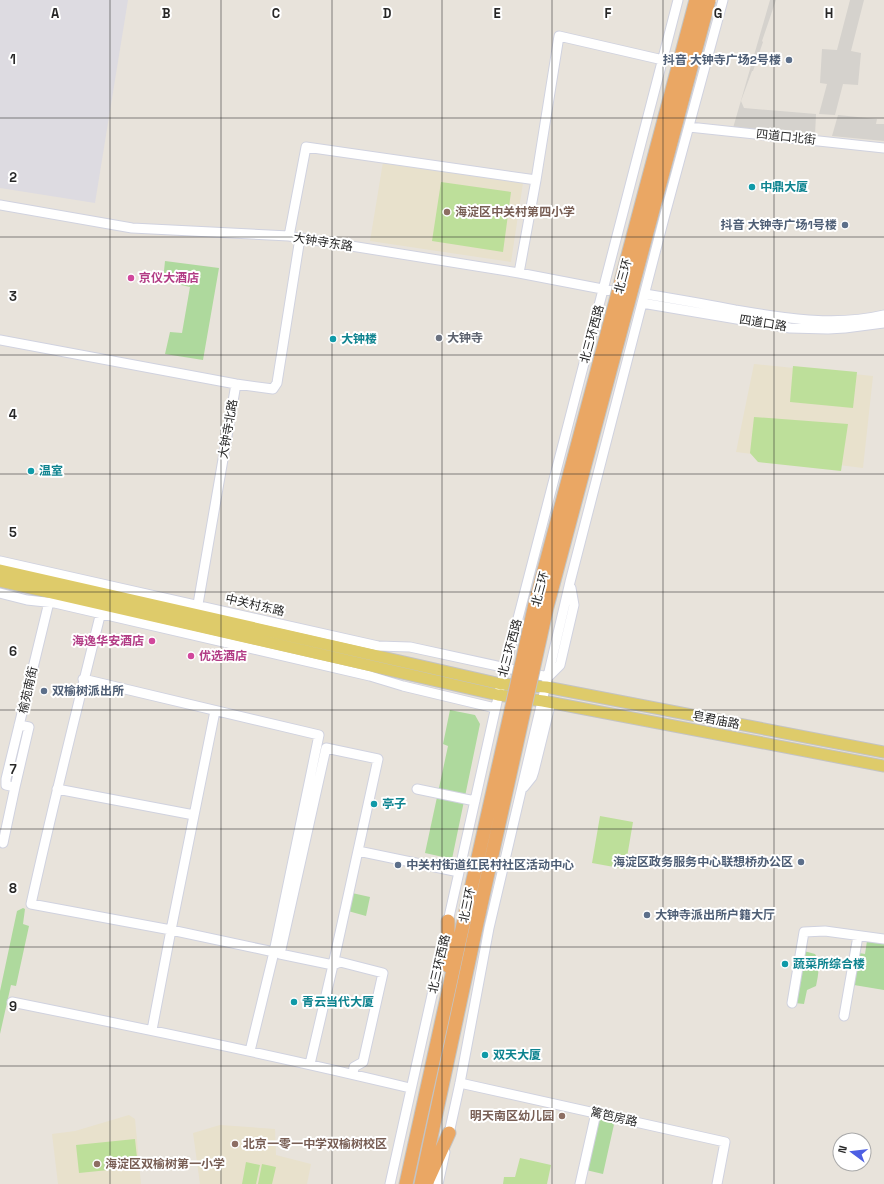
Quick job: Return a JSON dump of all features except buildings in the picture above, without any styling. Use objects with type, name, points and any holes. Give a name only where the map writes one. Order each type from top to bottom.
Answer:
[{"type":"highway","name":"北三环","points":[[406,1184],[535,604],[696,0]]},
{"type":"highway","name":"北三环","points":[[421,1184],[547,606],[709,0]]},
{"type":"highway","points":[[448,921],[448,996]]},
{"type":"highway","points":[[426,1184],[449,1133]]},
{"type":"highway","points":[[400,1184],[411,1160]]},
{"type":"main road","name":"中关村东路","points":[[0,570],[197,610],[500,689]]},
{"type":"main road","points":[[0,581],[102,608],[500,689]]},
{"type":"main road","name":"皂君庙路","points":[[500,689],[547,682],[884,752]]},
{"type":"main road","name":"皂君庙路","points":[[500,689],[520,698],[547,701],[884,766]]},
{"type":"street","name":"北三环西路","points":[[390,1184],[495,708],[678,0]]},
{"type":"street","points":[[522,790],[532,777],[534,771],[547,701],[547,682],[560,665],[574,605],[570,582],[664,218],[723,0]]},
{"type":"street","points":[[519,273],[536,180],[559,36],[663,60]]},
{"type":"street","name":"四道口北街","points":[[689,127],[884,148]]},
{"type":"street","points":[[289,236],[306,147],[536,180]]},
{"type":"street","name":"大钟寺东路","points":[[0,205],[132,228],[289,236],[519,273],[644,298]]},
{"type":"street","points":[[625,208],[664,218]]},
{"type":"street","name":"大钟寺北路","points":[[197,610],[236,384],[273,388],[277,383],[300,238]]},
{"type":"street","name":"四道口路","points":[[644,298],[792,319],[834,321],[884,315]]},
{"type":"street","name":"四道口路","points":[[644,298],[815,330],[840,329],[884,323]]},
{"type":"street","points":[[0,340],[236,384]]},
{"type":"street","points":[[584,363],[624,374]]},
{"type":"street","name":"中关村东路","points":[[0,561],[197,610],[378,646],[410,647],[526,672],[547,682]]},
{"type":"street","points":[[0,593],[27,600],[102,608],[370,676],[403,686],[495,708]]},
{"type":"street","name":"榆苑南街","points":[[15,787],[6,785],[6,779],[49,602]]},
{"type":"street","points":[[102,608],[83,679],[30,904],[171,930],[274,952]]},
{"type":"street","points":[[508,747],[526,672]]},
{"type":"street","points":[[83,679],[319,735],[274,952],[250,1051]]},
{"type":"street","points":[[438,1184],[460,1083],[489,928],[530,752],[547,701]]},
{"type":"street","points":[[152,1030],[215,711]]},
{"type":"street","points":[[3,843],[29,727],[20,725]]},
{"type":"street","points":[[488,742],[530,752]]},
{"type":"street","points":[[310,1064],[333,965],[378,759],[326,748],[280,954],[333,965],[340,962],[383,973],[363,1062],[354,1067],[353,1074]]},
{"type":"street","points":[[57,789],[194,815]]},
{"type":"street","points":[[417,789],[475,800]]},
{"type":"street","points":[[358,851],[459,872]]},
{"type":"street","points":[[792,1003],[804,932],[824,931],[884,939]]},
{"type":"street","points":[[844,1016],[858,936]]},
{"type":"street","points":[[12,1002],[250,1051],[410,1088]]},
{"type":"street","name":"篱笆房路","points":[[460,1083],[725,1142],[717,1184]]},
{"type":"street","points":[[580,1184],[596,1113]]},
{"type":"shaded area","points":[[0,0],[128,0],[95,203],[0,188]]},
{"type":"shaded area","points":[[770,0],[776,0],[753,71],[741,101],[744,108],[816,114],[815,136],[733,128]]},
{"type":"shaded area","points":[[850,0],[864,0],[851,51],[861,53],[858,85],[843,84],[835,115],[819,114],[827,84],[820,83],[822,49],[837,50]]},
{"type":"shaded area","points":[[838,115],[877,119],[876,124],[884,124],[884,141],[832,136]]},
{"type":"shaded area","name":"海淀区中关村第四小学","points":[[383,162],[523,183],[511,262],[370,241]]},
{"type":"shaded area","points":[[754,364],[873,376],[863,468],[736,452]]},
{"type":"shaded area","name":"海淀区双榆树第一小学","points":[[129,1115],[135,1119],[141,1184],[58,1184],[52,1134],[75,1131]]},
{"type":"shaded area","name":"北京一零一中学双榆树校区","points":[[220,1125],[275,1129],[276,1155],[311,1164],[307,1184],[200,1184],[193,1133]]},
{"type":"green space","points":[[441,182],[511,192],[503,252],[432,241]]},
{"type":"green space","points":[[165,261],[219,268],[203,360],[165,354],[170,332],[182,333],[190,287],[163,281]]},
{"type":"green space","points":[[793,366],[857,372],[853,408],[790,402]]},
{"type":"green space","points":[[754,417],[848,424],[841,471],[758,462],[750,453]]},
{"type":"green space","points":[[450,710],[475,715],[480,724],[452,859],[425,853],[448,746],[443,744]]},
{"type":"green space","points":[[600,816],[633,822],[625,869],[592,863]]},
{"type":"green space","points":[[352,893],[370,897],[366,916],[348,911]]},
{"type":"green space","points":[[23,908],[25,909],[23,924],[29,926],[16,986],[11,985],[0,1034],[0,991],[17,911]]},
{"type":"green space","points":[[867,941],[884,943],[884,990],[854,985],[859,953],[865,954]]},
{"type":"green space","points":[[804,951],[815,954],[818,961],[818,978],[816,986],[807,990],[804,1004],[795,1003]]},
{"type":"green space","points":[[598,1116],[615,1120],[603,1174],[586,1170]]},
{"type":"green space","points":[[135,1139],[138,1167],[79,1173],[76,1145]]},
{"type":"green space","points":[[520,1158],[551,1165],[547,1184],[503,1184],[504,1177],[515,1177]]},
{"type":"green space","points":[[246,1162],[260,1165],[256,1184],[242,1184]]},
{"type":"green space","points":[[262,1164],[276,1167],[272,1184],[258,1184]]},
{"type":"place","name":"抖音 大钟寺广场2号楼","points":[[789,60]]},
{"type":"place","name":"中鼎大厦","points":[[752,187]]},
{"type":"place","name":"海淀区中关村第四小学","points":[[447,212]]},
{"type":"place","name":"抖音 大钟寺广场1号楼","points":[[845,225]]},
{"type":"place","name":"京仪大酒店","points":[[131,278]]},
{"type":"place","name":"大钟寺","points":[[439,338]]},
{"type":"place","name":"大钟楼","points":[[333,339]]},
{"type":"place","name":"温室","points":[[31,471]]},
{"type":"place","name":"海逸华安酒店","points":[[152,641]]},
{"type":"place","name":"优选酒店","points":[[191,656]]},
{"type":"place","name":"双榆树派出所","points":[[44,691]]},
{"type":"place","name":"亭子","points":[[374,804]]},
{"type":"place","name":"海淀区政务服务中心联想桥办公区","points":[[801,862]]},
{"type":"place","name":"中关村街道红民村社区活动中心","points":[[398,865]]},
{"type":"place","name":"大钟寺派出所户籍大厅","points":[[647,915]]},
{"type":"place","name":"蔬菜所综合楼","points":[[785,964]]},
{"type":"place","name":"青云当代大厦","points":[[294,1002]]},
{"type":"place","name":"双天大厦","points":[[485,1055]]},
{"type":"place","name":"明天南区幼儿园","points":[[562,1116]]},
{"type":"place","name":"北京一零一中学双榆树校区","points":[[235,1144]]},
{"type":"place","name":"海淀区双榆树第一小学","points":[[97,1164]]}]
